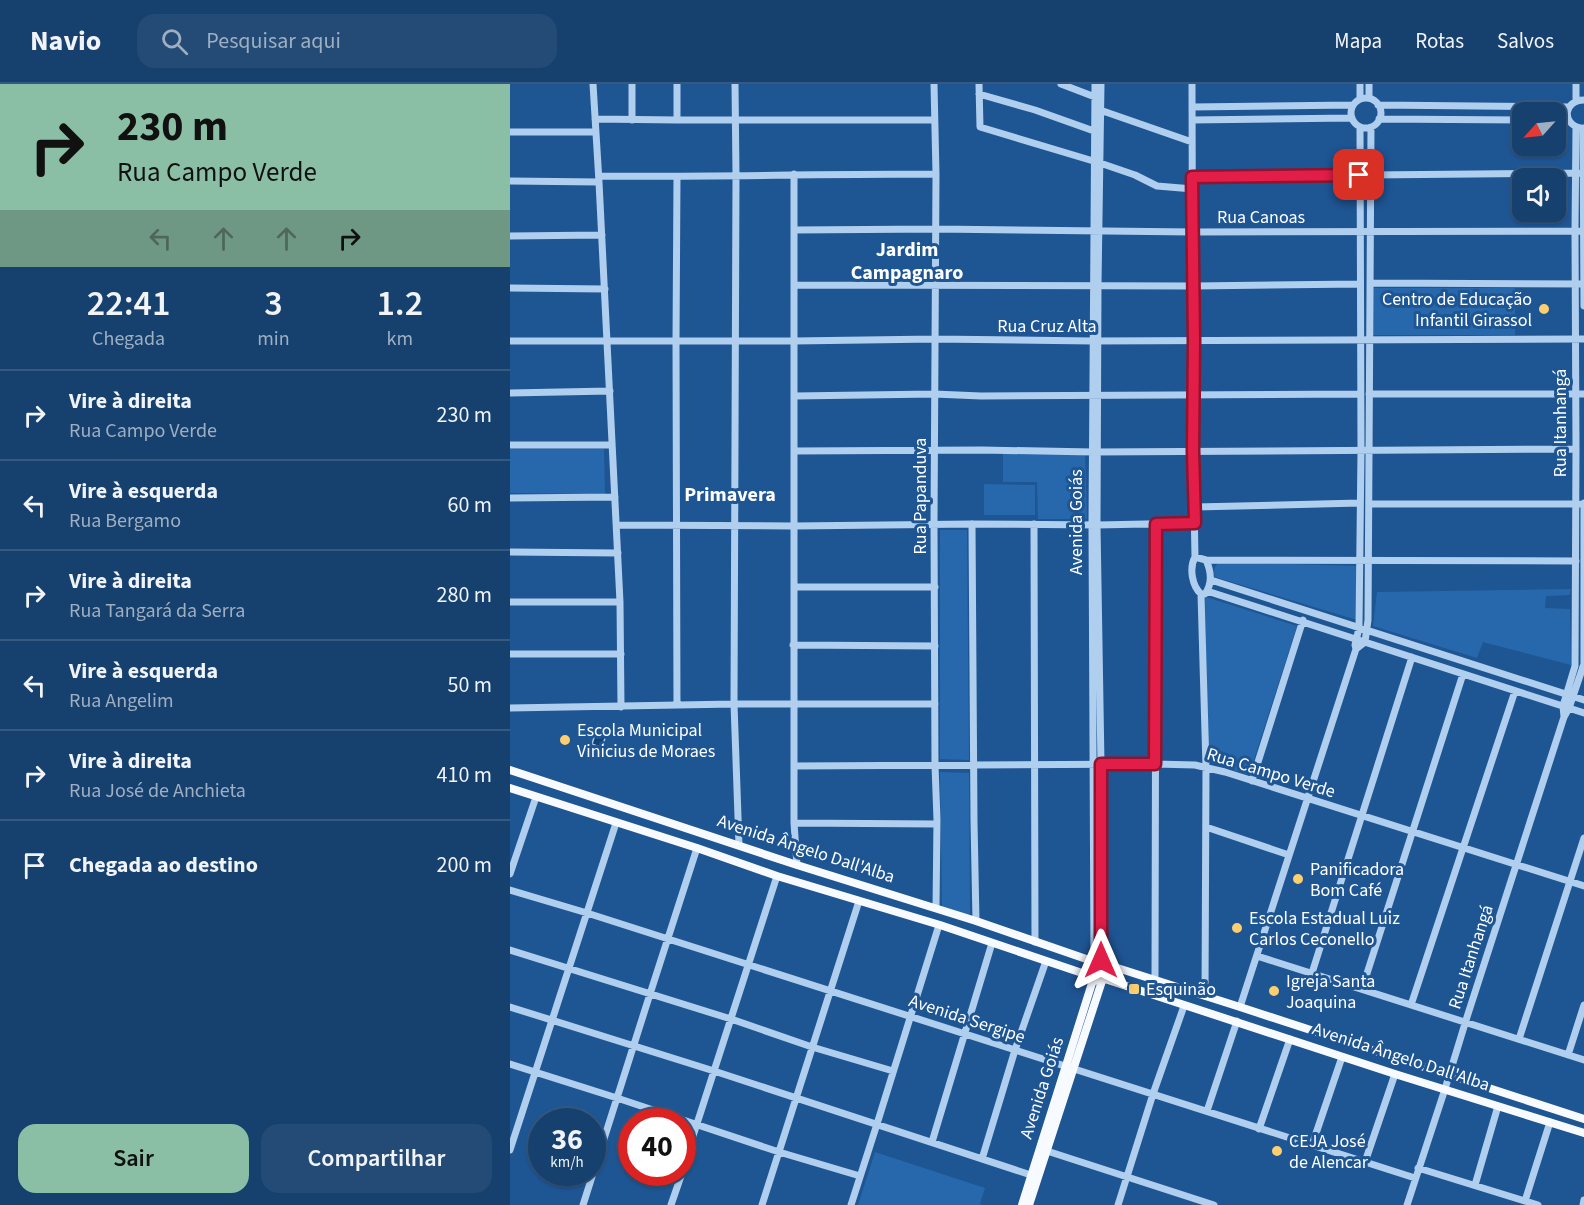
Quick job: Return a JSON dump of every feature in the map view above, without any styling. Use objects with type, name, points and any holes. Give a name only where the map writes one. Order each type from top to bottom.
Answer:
[{"type":"main road","name":"Avenida Ângelo Dall'Alba","points":[[510,770],[1584,1119]]},
{"type":"main road","name":"Avenida Ângelo Dall'Alba","points":[[510,788],[777,876],[964,933],[1097,979],[1237,1021],[1342,1057],[1584,1133]]},
{"type":"main road","points":[[676,842],[675,834],[683,827]]},
{"type":"main road","points":[[733,861],[740,854],[739,845]]},
{"type":"main road","points":[[964,933],[974,929],[976,921]]},
{"type":"main road","points":[[1096,960],[1088,967],[1097,979],[1109,974],[1108,965]]},
{"type":"main road","name":"Avenida Goiás","points":[[1029,1205],[1097,979]]},
{"type":"main road","points":[[1237,1021],[1241,1012],[1240,1007]]},
{"type":"main road","name":"Avenida Goiás","points":[[1022,1205],[1070,1067]]},
{"type":"street","points":[[593,84],[617,525],[621,707]]},
{"type":"street","points":[[632,84],[632,120]]},
{"type":"street","points":[[676,84],[677,120]]},
{"type":"street","points":[[735,84],[734,704],[739,845]]},
{"type":"street","name":"Rua Papanduva","points":[[934,84],[936,908]]},
{"type":"street","points":[[979,84],[980,127],[1097,162],[1135,175],[1157,186],[1193,189]]},
{"type":"street","points":[[1061,84],[1095,97]]},
{"type":"street","name":"Avenida Goiás","points":[[1095,84],[1094,131],[1097,162]]},
{"type":"street","name":"Avenida Goiás","points":[[1096,960],[1093,765],[1095,285],[1101,84]]},
{"type":"street","points":[[1192,84],[1193,451],[1196,557],[1192,563],[1196,588],[1204,593],[1302,622],[1584,713]]},
{"type":"street","points":[[1360,84],[1360,99]]},
{"type":"street","points":[[1369,84],[1369,98]]},
{"type":"street","points":[[1378,105],[1569,107],[1580,101],[1576,84]]},
{"type":"street","points":[[980,94],[1094,131]]},
{"type":"street","points":[[1361,641],[1369,560],[1371,127],[1379,119],[1380,110],[1378,105],[1369,98],[1360,99],[1351,109],[1352,118],[1360,127],[1371,127]]},
{"type":"street","points":[[1192,107],[1353,105]]},
{"type":"street","points":[[1569,107],[1569,121]]},
{"type":"street","points":[[1100,110],[1192,142]]},
{"type":"street","points":[[1192,120],[1352,118]]},
{"type":"street","points":[[595,119],[934,120]]},
{"type":"street","points":[[1379,119],[1512,120]]},
{"type":"street","points":[[1566,121],[1581,128],[1584,173],[1584,306]]},
{"type":"street","points":[[1360,127],[1360,560],[1363,622],[1368,630],[1584,700]]},
{"type":"street","name":"Rua Itanhangá","points":[[1581,128],[1575,173],[1575,504],[1581,560]]},
{"type":"street","points":[[510,132],[595,132]]},
{"type":"street","points":[[1370,175],[1584,173]]},
{"type":"street","points":[[794,174],[794,823],[797,865]]},
{"type":"street","points":[[510,181],[794,174],[936,174]]},
{"type":"street","points":[[1192,177],[1359,175]]},
{"type":"street","points":[[677,177],[677,705]]},
{"type":"street","name":"Rua Canoas","points":[[794,230],[1584,231]]},
{"type":"street","points":[[510,236],[602,235]]},
{"type":"street","points":[[1370,283],[1584,284]]},
{"type":"street","points":[[795,285],[1360,284]]},
{"type":"street","points":[[510,288],[605,289]]},
{"type":"street","name":"Rua Cruz Alta","points":[[510,341],[1584,339]]},
{"type":"street","points":[[510,393],[610,391]]},
{"type":"street","points":[[794,396],[1360,394]]},
{"type":"street","points":[[1369,394],[1584,394]]},
{"type":"street","points":[[510,445],[612,445]]},
{"type":"street","points":[[794,451],[1576,449]]},
{"type":"street","points":[[510,498],[615,497]]},
{"type":"street","points":[[1195,507],[1360,503]]},
{"type":"street","points":[[1369,504],[1584,504]]},
{"type":"street","name":"Rua Itanhangá","points":[[1407,1205],[1566,707],[1584,664],[1581,560],[1584,504]]},
{"type":"street","points":[[617,525],[1195,523]]},
{"type":"street","points":[[972,524],[976,921]]},
{"type":"street","points":[[1034,524],[1035,942]]},
{"type":"street","points":[[1155,980],[1156,524]]},
{"type":"street","name":"Avenida Goiás","points":[[1094,525],[1101,764],[1096,960]]},
{"type":"street","points":[[510,552],[618,553]]},
{"type":"street","points":[[1196,557],[1206,560],[1581,560]]},
{"type":"street","points":[[1204,996],[1206,767],[1204,593],[1210,587],[1211,580],[1206,560]]},
{"type":"street","points":[[1211,580],[1306,611],[1363,622]]},
{"type":"street","points":[[794,587],[935,586]]},
{"type":"street","points":[[510,602],[620,602]]},
{"type":"street","points":[[1252,781],[1306,611]]},
{"type":"street","points":[[1240,1007],[1356,649],[1355,645],[1361,641],[1368,630]]},
{"type":"street","points":[[794,645],[935,646]]},
{"type":"street","points":[[510,654],[621,654]]},
{"type":"street","points":[[1312,973],[1412,657]]},
{"type":"street","points":[[1362,989],[1463,674]]},
{"type":"street","points":[[1411,1005],[1515,691]]},
{"type":"street","points":[[510,708],[734,704],[935,704]]},
{"type":"street","name":"Rua Campo Verde","points":[[794,766],[1195,765],[1584,886]]},
{"type":"street","points":[[510,874],[536,797]]},
{"type":"street","points":[[510,1150],[616,823]]},
{"type":"street","points":[[794,823],[937,824]]},
{"type":"street","points":[[1206,827],[1289,855]]},
{"type":"street","points":[[1519,1039],[1584,838]]},
{"type":"street","points":[[583,1205],[697,848]]},
{"type":"street","points":[[696,1128],[777,876]]},
{"type":"street","name":"Avenida Sergipe","points":[[510,890],[750,964],[1415,1178]]},
{"type":"street","points":[[762,1205],[859,901]]},
{"type":"street","points":[[851,1205],[939,925]]},
{"type":"street","points":[[932,1142],[992,944]]},
{"type":"street","points":[[510,950],[893,1071]]},
{"type":"street","points":[[1257,956],[1584,1060]]},
{"type":"street","points":[[982,1159],[1015,1050],[1046,961]]},
{"type":"street","points":[[1568,1055],[1584,1005]]},
{"type":"street","points":[[510,1006],[1031,1175]]},
{"type":"street","points":[[1118,1205],[1184,1006]]},
{"type":"street","points":[[1207,1111],[1237,1021]]},
{"type":"street","points":[[1259,1129],[1290,1039]]},
{"type":"street","points":[[1312,1145],[1342,1057]]},
{"type":"street","points":[[510,1064],[779,1152],[860,1176]]},
{"type":"street","points":[[1365,1162],[1395,1074]]},
{"type":"street","points":[[1474,1185],[1498,1106]]},
{"type":"street","points":[[1525,1201],[1550,1122]]},
{"type":"street","points":[[1047,1151],[1214,1205]]},
{"type":"street","points":[[1418,1168],[1538,1205]]},
{"type":"street","points":[[672,1205],[678,1186]]},
{"type":"street","points":[[1582,1205],[1584,1200]]},
{"type":"shaded area","points":[[1371,288],[1515,288],[1515,335],[1371,335]]},
{"type":"shaded area","points":[[510,449],[604,449],[605,494],[510,493]]},
{"type":"shaded area","points":[[1003,452],[1085,453],[1087,519],[1038,519],[1037,482],[1003,482]]},
{"type":"shaded area","points":[[984,484],[1035,485],[1035,515],[984,515]]},
{"type":"shaded area","points":[[940,530],[967,530],[969,760],[940,759]]},
{"type":"shaded area","points":[[1219,562],[1359,566],[1357,620],[1215,577],[1214,569]]},
{"type":"shaded area","points":[[1571,589],[1570,595],[1546,596],[1545,608],[1570,609],[1571,665],[1483,642],[1477,658],[1373,626],[1377,592]]},
{"type":"shaded area","points":[[1206,597],[1297,626],[1249,775],[1208,762]]},
{"type":"shaded area","points":[[598,725],[608,728],[602,748],[592,744]]},
{"type":"shaded area","points":[[940,772],[969,773],[970,917],[942,907]]},
{"type":"shaded area","points":[[875,1152],[985,1188],[980,1204],[983,1205],[858,1205]]},
{"type":"place","name":"Centro de Educação Infantil Girassol","points":[[1544,309]]},
{"type":"place","name":"Escola Municipal Vinicius de Moraes","points":[[565,740]]},
{"type":"place","name":"Panificadora Bom Café","points":[[1298,879]]},
{"type":"place","name":"Escola Estadual Luiz Carlos Ceconello","points":[[1237,928]]},
{"type":"place","name":"Esquinão","points":[[1134,989]]},
{"type":"place","name":"Igreja Santa Joaquina","points":[[1274,991]]},
{"type":"place","name":"CEJA José de Alencar","points":[[1277,1151]]},
{"type":"district","name":"Jardim Campagnaro","points":[[907,262]]},
{"type":"district","name":"Primavera","points":[[730,495]]},
{"type":"route","points":[[1101,960],[1101,764],[1155,764],[1156,524],[1195,523],[1192,177],[1359,175]]}]
